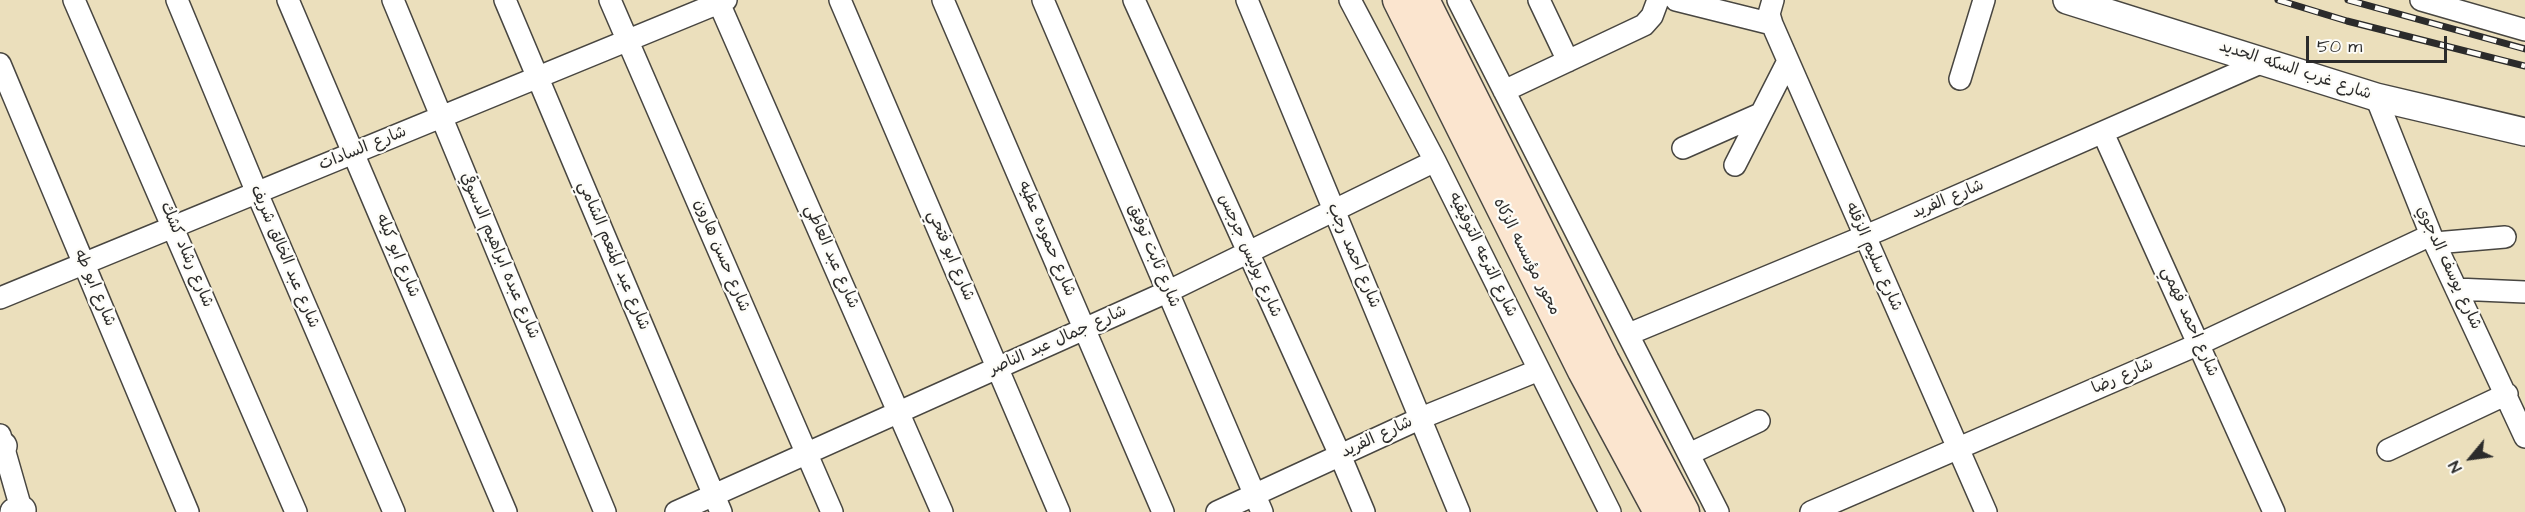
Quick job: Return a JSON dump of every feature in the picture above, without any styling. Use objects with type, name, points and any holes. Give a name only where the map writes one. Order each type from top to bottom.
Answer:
[{"type":"main road","name":"محور مؤسسه الزكاه","points":[[1398,0],[1583,371],[1659,512]]},
{"type":"main road","name":"محور مؤسسه الزكاه","points":[[1424,0],[1604,361],[1684,512]]},
{"type":"street","name":"شارع رشاد كشك","points":[[74,0],[296,512]]},
{"type":"street","name":"شارع عبد الخالق شريف","points":[[177,0],[394,512]]},
{"type":"street","name":"شارع ابو كيله","points":[[288,0],[506,512]]},
{"type":"street","name":"شارع عبده ابراهيم الدسوقي","points":[[393,0],[605,512]]},
{"type":"street","name":"شارع عبد المنعم الشامي","points":[[505,0],[717,504]]},
{"type":"street","name":"شارع حسن هارون","points":[[610,0],[832,512]]},
{"type":"street","name":"شارع ابو فتحي","points":[[840,0],[1059,512]]},
{"type":"street","name":"شارع حموده عطيه","points":[[943,0],[1163,512]]},
{"type":"street","name":"شارع ثابت توفيق","points":[[1043,0],[1259,503]]},
{"type":"street","name":"شارع بوليس جرجس","points":[[1134,0],[1364,512]]},
{"type":"street","name":"شارع احمد رجب","points":[[1247,0],[1459,512]]},
{"type":"street","name":"شارع الترعه التوفيقيه","points":[[1350,0],[1435,161],[1610,512]]},
{"type":"street","points":[[1458,0],[1718,512]]},
{"type":"street","points":[[1539,0],[1568,61]]},
{"type":"street","points":[[1504,91],[1644,25],[1652,16],[1658,0]]},
{"type":"street","points":[[1676,0],[1772,24]]},
{"type":"street","name":"شارع سليم الزقله","points":[[1773,0],[1769,14],[1772,24],[1986,512]]},
{"type":"street","points":[[1960,80],[1984,0]]},
{"type":"street","name":"شارع غرب السكه الحديد","points":[[2067,0],[2376,97],[2525,132]]},
{"type":"street","points":[[2421,0],[2488,10],[2525,30]]},
{"type":"street","name":"شارع السادات","points":[[0,298],[723,1]]},
{"type":"street","name":"شارع عبد العاطي","points":[[723,1],[942,512]]},
{"type":"street","points":[[1735,165],[1788,61]]},
{"type":"street","name":"شارع الفريد","points":[[1629,334],[1864,236],[2265,61]]},
{"type":"street","name":"شارع ابو طه","points":[[0,64],[188,512]]},
{"type":"street","name":"شارع يوسف الدجوي","points":[[2376,97],[2433,239],[2525,437]]},
{"type":"street","points":[[1683,148],[1760,114]]},
{"type":"street","name":"شارع احمد فهمي","points":[[2103,133],[2274,512]]},
{"type":"street","name":"شارع جمال عبد الناصر","points":[[676,512],[717,504],[807,454],[1168,291],[1435,161]]},
{"type":"street","points":[[2433,239],[2505,237]]},
{"type":"street","name":"شارع رضا","points":[[1812,512],[2199,344],[2433,239]]},
{"type":"street","points":[[2457,289],[2525,292]]},
{"type":"street","name":"شارع الفريد","points":[[1217,512],[1259,503],[1340,455],[1421,418],[1539,370]]},
{"type":"street","points":[[2388,450],[2507,394]]},
{"type":"street","points":[[1689,454],[1759,421]]},
{"type":"street","points":[[1,443],[20,511]]},
{"type":"railway","points":[[2278,0],[2347,21],[2525,66]]},
{"type":"railway","points":[[2348,0],[2525,49]]}]
